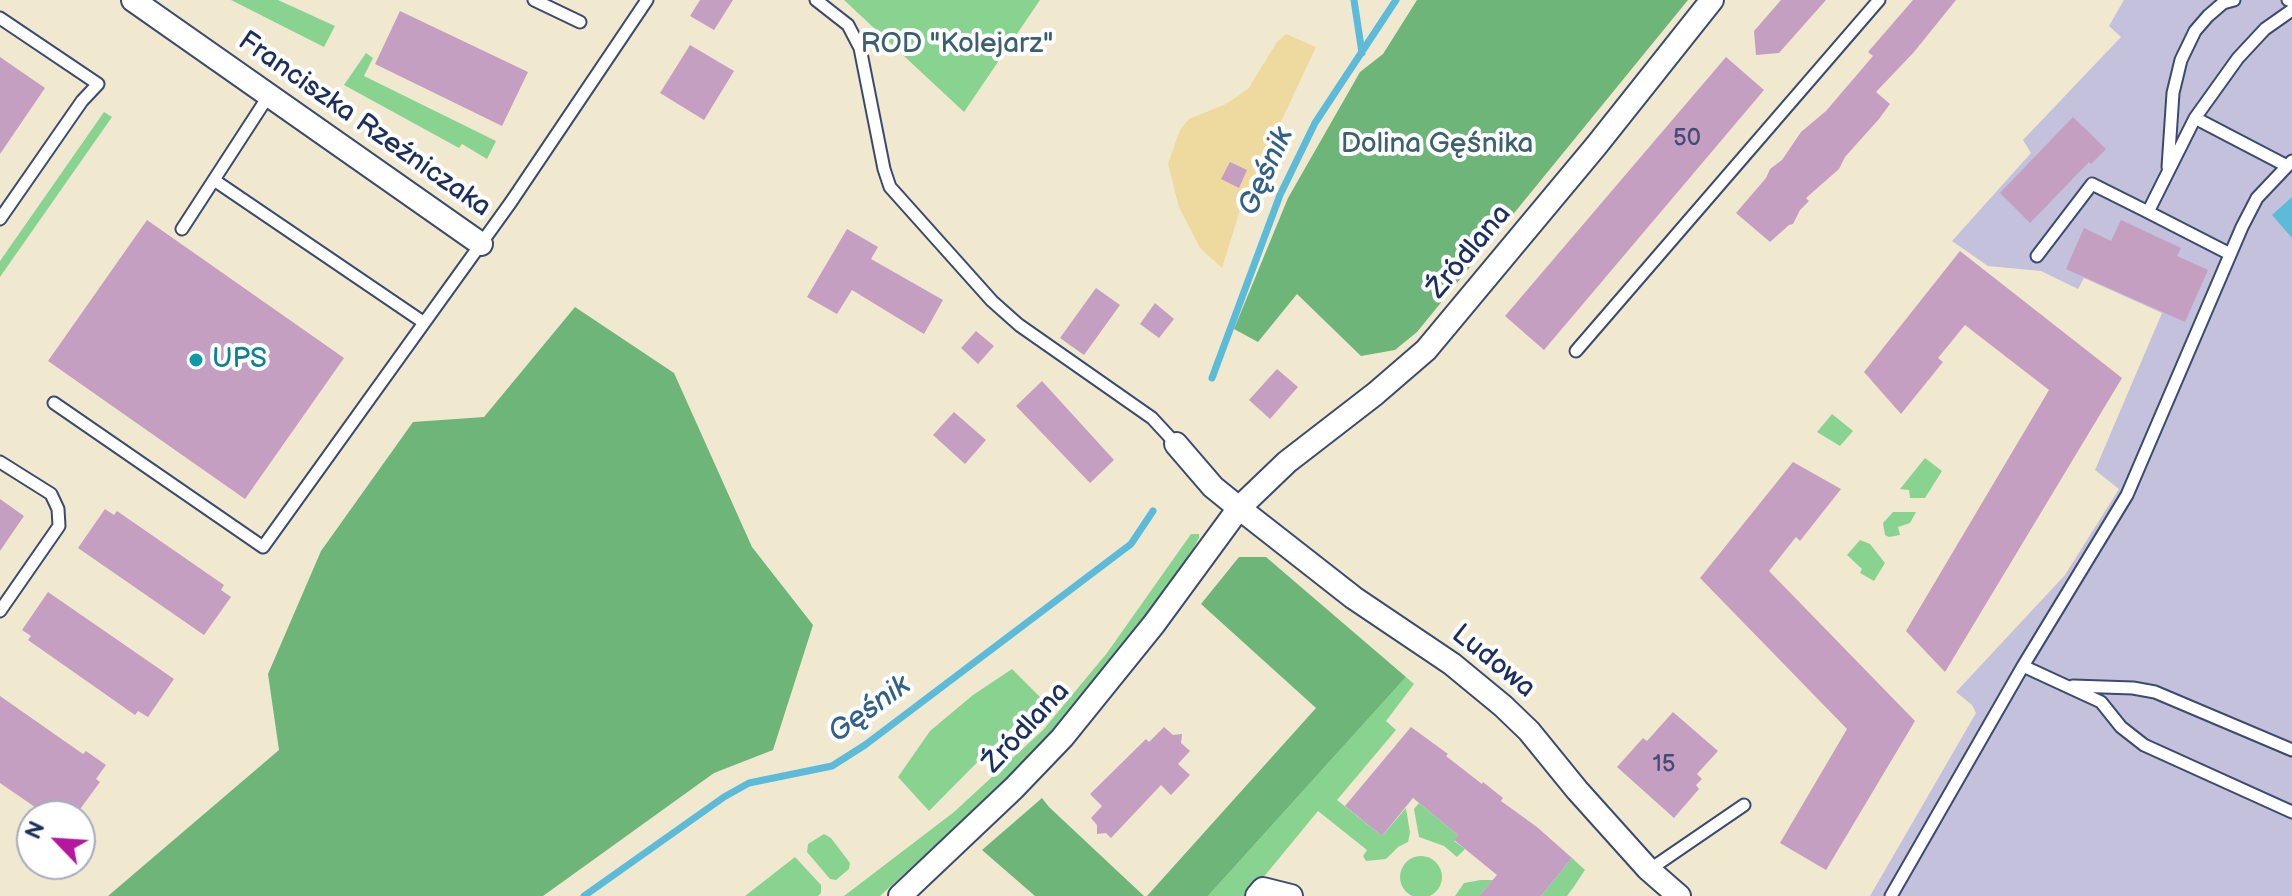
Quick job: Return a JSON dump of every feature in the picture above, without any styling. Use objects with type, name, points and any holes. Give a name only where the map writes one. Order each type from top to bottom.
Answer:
[{"type":"street","name":"Źródlana","points":[[900,896],[1062,738],[1145,637],[1239,508],[1287,462],[1426,350],[1536,220],[1712,0]]},
{"type":"street","name":"Franciszka Rzeźniczaka","points":[[142,3],[481,244]]},
{"type":"street","points":[[1176,444],[1213,487],[1239,508]]},
{"type":"street","name":"Ludowa","points":[[1239,508],[1354,598],[1452,664],[1503,706],[1529,731],[1649,870],[1679,896]]},
{"type":"street","points":[[1257,896],[1263,889],[1291,896]]},
{"type":"lane","points":[[534,0],[580,22]]},
{"type":"lane","points":[[54,403],[263,547],[481,244],[647,0]]},
{"type":"lane","points":[[816,0],[848,25],[860,48],[890,187],[992,301],[1019,325],[1152,418],[1176,444]]},
{"type":"lane","points":[[1576,351],[1879,0]]},
{"type":"lane","points":[[2167,173],[2173,93],[2181,60],[2195,31],[2208,16],[2223,3],[2234,0]]},
{"type":"lane","points":[[2148,212],[2195,118],[2238,58],[2265,29],[2292,10]]},
{"type":"lane","points":[[0,18],[98,84],[77,107],[0,219]]},
{"type":"lane","points":[[182,229],[269,95]]},
{"type":"lane","points":[[1891,896],[2023,666],[2127,495],[2257,198],[2289,164],[2195,118]]},
{"type":"lane","points":[[214,180],[423,322]]},
{"type":"lane","points":[[2037,256],[2092,184],[2230,254]]},
{"type":"lane","points":[[0,462],[51,494],[58,509],[59,526],[0,611]]},
{"type":"lane","points":[[2023,666],[2101,702],[2121,727],[2144,745],[2292,812]]},
{"type":"lane","points":[[2067,686],[2133,688],[2155,692],[2292,750]]},
{"type":"lane","points":[[1649,870],[1744,805]]},
{"type":"shaded area","points":[[2124,0],[2292,0],[2292,896],[1870,896],[1976,713],[1972,705],[1956,692],[2065,575],[2119,489],[2095,470],[2162,313],[2084,278],[2078,289],[2041,271],[1988,266],[1952,241],[2031,153],[2023,140],[2121,37],[2109,26]]},
{"type":"green space","points":[[231,0],[278,0],[335,26],[324,47]]},
{"type":"green space","name":"ROD \"Kolejarz\"","points":[[844,0],[1040,0],[964,112]]},
{"type":"green space","name":"Dolina Gęśnika","points":[[1417,0],[1688,0],[1417,332],[1395,350],[1361,356],[1297,294],[1258,342],[1234,329],[1288,198],[1360,72],[1383,54]]},
{"type":"green space","points":[[366,53],[373,58],[364,76],[496,141],[487,159],[462,144],[459,148],[344,85]]},
{"type":"green space","points":[[104,112],[112,117],[0,277],[0,261]]},
{"type":"green space","points":[[575,307],[674,373],[752,547],[813,625],[773,750],[714,773],[543,896],[108,896],[279,750],[268,674],[321,551],[413,422],[484,417]]},
{"type":"green space","points":[[1832,414],[1853,431],[1840,446],[1817,432]]},
{"type":"green space","points":[[1925,458],[1942,471],[1925,498],[1910,498],[1909,490],[1900,489]]},
{"type":"green space","points":[[1893,512],[1916,512],[1910,523],[1898,527],[1900,535],[1889,537],[1885,535],[1883,523]]},
{"type":"green space","points":[[1191,534],[1199,534],[1199,538],[1181,571],[1083,699],[1007,780],[880,896],[844,896],[954,812],[1043,730],[1107,653]]},
{"type":"green space","points":[[1860,540],[1870,544],[1885,563],[1874,581],[1860,573],[1862,569],[1847,555]]},
{"type":"green space","points":[[1239,557],[1266,557],[1406,677],[1208,896],[1147,896],[1316,708],[1201,604]]},
{"type":"green space","points":[[1012,669],[1041,698],[929,811],[898,777],[930,731],[973,695]]},
{"type":"green space","points":[[1406,677],[1414,684],[1386,721],[1396,730],[1337,800],[1382,836],[1406,808],[1410,833],[1408,842],[1386,859],[1366,861],[1363,856],[1367,850],[1318,811],[1248,896],[1208,896]]},
{"type":"green space","points":[[1042,798],[1144,896],[1035,896],[982,850]]},
{"type":"green space","points":[[1419,803],[1458,835],[1454,841],[1465,849],[1457,857],[1444,846],[1419,837],[1414,809]]},
{"type":"green space","points":[[824,834],[831,838],[850,863],[849,869],[836,880],[830,879],[807,852],[808,844]]},
{"type":"green space","points":[[1421,856],[1436,862],[1442,877],[1436,892],[1421,898],[1406,892],[1400,877],[1406,862]]},
{"type":"green space","points":[[795,857],[821,885],[818,896],[745,896]]},
{"type":"green space","points":[[1572,858],[1585,870],[1567,896],[1541,896]]},
{"type":"green space","points":[[1493,880],[1479,896],[1455,896],[1464,883]]},
{"type":"sand","points":[[1286,34],[1316,47],[1241,207],[1222,268],[1200,248],[1179,207],[1168,164],[1180,130],[1189,119],[1226,104],[1248,89],[1277,42]]},
{"type":"water","points":[[2292,197],[2292,238],[2272,215]]},
{"type":"building","points":[[700,0],[733,0],[714,30],[690,16]]},
{"type":"building","points":[[1781,0],[1826,0],[1779,53],[1756,55],[1754,31]]},
{"type":"building","points":[[1913,0],[1956,0],[1914,52],[1876,92],[1890,104],[1879,119],[1845,157],[1839,169],[1806,198],[1809,201],[1793,224],[1770,242],[1736,213],[1770,169],[1782,160],[1801,132],[1826,111],[1873,56],[1868,52]]},
{"type":"building","points":[[400,11],[528,72],[502,126],[375,64]]},
{"type":"building","points":[[690,45],[734,71],[704,120],[660,93]]},
{"type":"building","points":[[0,57],[45,88],[0,154]]},
{"type":"building","points":[[1726,57],[1764,90],[1544,350],[1505,316]]},
{"type":"building","points":[[2073,117],[2106,149],[2091,164],[2089,162],[2030,223],[2000,193]]},
{"type":"building","points":[[1230,162],[1247,170],[1239,188],[1221,179]]},
{"type":"building","name":"UPS","points":[[147,220],[344,358],[245,499],[48,361]]},
{"type":"building","points":[[2121,220],[2181,248],[2177,256],[2208,270],[2185,322],[2066,269],[2084,228],[2111,241]]},
{"type":"building","points":[[847,229],[878,247],[871,259],[943,300],[924,334],[852,290],[837,314],[807,297]]},
{"type":"building","points":[[1960,251],[2122,378],[1945,672],[1906,631],[2049,390],[1965,325],[1938,358],[1943,362],[1901,414],[1864,372]]},
{"type":"building","points":[[1096,288],[1120,305],[1084,355],[1060,338]]},
{"type":"building","points":[[1155,303],[1174,319],[1159,338],[1140,324]]},
{"type":"building","points":[[976,331],[994,346],[978,364],[961,348]]},
{"type":"building","points":[[1277,369],[1298,387],[1270,419],[1249,400]]},
{"type":"building","points":[[1042,381],[1114,460],[1090,483],[1016,406]]},
{"type":"building","points":[[954,412],[986,440],[965,464],[933,435]]},
{"type":"building","points":[[1793,462],[1841,489],[1800,541],[1796,537],[1769,571],[1915,721],[1826,870],[1780,843],[1847,729],[1700,578]]},
{"type":"building","points":[[0,499],[24,516],[0,551]]},
{"type":"building","points":[[105,509],[114,515],[117,511],[224,585],[221,590],[231,597],[204,635],[78,548]]},
{"type":"building","points":[[48,592],[174,679],[148,717],[138,711],[135,715],[28,640],[31,636],[22,630]]},
{"type":"building","points":[[0,696],[83,754],[86,751],[106,765],[96,779],[100,782],[87,800],[25,800],[0,783]]},
{"type":"building","points":[[1673,712],[1718,751],[1697,774],[1702,779],[1696,785],[1699,789],[1674,818],[1617,767],[1643,738],[1647,741]]},
{"type":"building","points":[[1164,727],[1173,735],[1182,734],[1181,743],[1190,751],[1178,764],[1190,775],[1171,795],[1161,785],[1111,838],[1106,833],[1097,834],[1097,825],[1091,818],[1102,806],[1090,794],[1146,739],[1149,742]]},
{"type":"building","points":[[1411,727],[1503,798],[1501,801],[1572,858],[1541,896],[1479,896],[1497,875],[1454,840],[1458,835],[1413,798],[1382,836],[1345,806]]},
{"type":"waterway","points":[[1354,0],[1362,53]]},
{"type":"waterway","name":"Gęśnik","points":[[1212,378],[1280,195],[1315,123],[1396,0]]},
{"type":"waterway","name":"Gęśnik","points":[[584,896],[724,797],[749,783],[832,766],[865,745],[1131,544],[1153,511]]},
{"type":"place","name":"UPS","points":[[196,360]]}]
